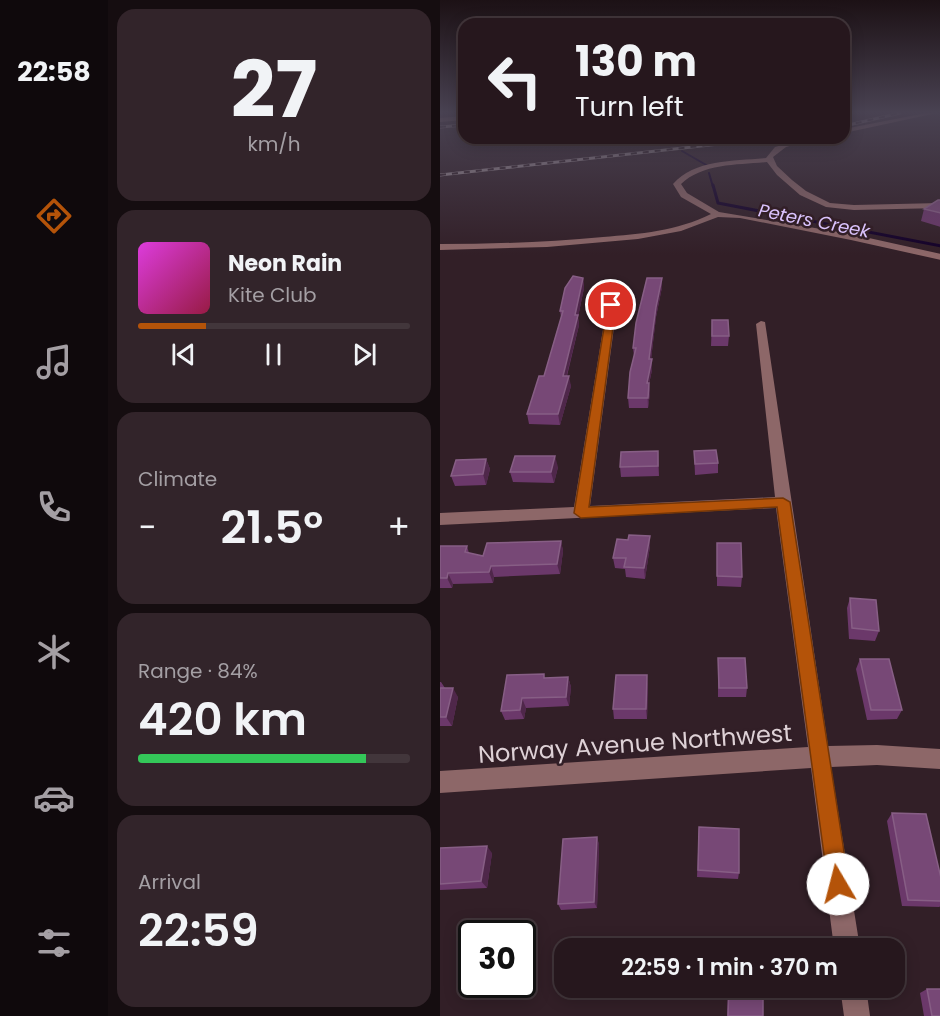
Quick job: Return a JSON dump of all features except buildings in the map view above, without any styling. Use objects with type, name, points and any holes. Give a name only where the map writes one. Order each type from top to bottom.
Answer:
[{"type":"street","points":[[765,160],[696,170],[683,176],[677,184],[684,195],[717,214],[740,216],[851,237],[941,257]]},
{"type":"street","points":[[769,160],[778,172],[796,188],[830,205],[853,208],[895,205],[938,207]]},
{"type":"street","points":[[440,247],[552,245],[656,235],[700,224],[717,214]]},
{"type":"street","points":[[581,513],[611,305]]},
{"type":"street","points":[[761,324],[783,502],[846,938]]},
{"type":"street","points":[[440,519],[783,502]]},
{"type":"street","name":"Norway Avenue Northwest","points":[[440,782],[760,759],[877,755],[941,759]]},
{"type":"street","points":[[855,998],[857,1016]]},
{"type":"waterway","name":"Peters Creek","points":[[698,160],[708,166]]},
{"type":"waterway","name":"Peters Creek","points":[[709,173],[713,187]]},
{"type":"waterway","name":"Peters Creek","points":[[713,185],[718,203],[941,246]]},
{"type":"railway","points":[[440,175],[571,160]]},
{"type":"route","points":[[611,305],[581,513],[783,502],[810,676],[838,884]]}]
